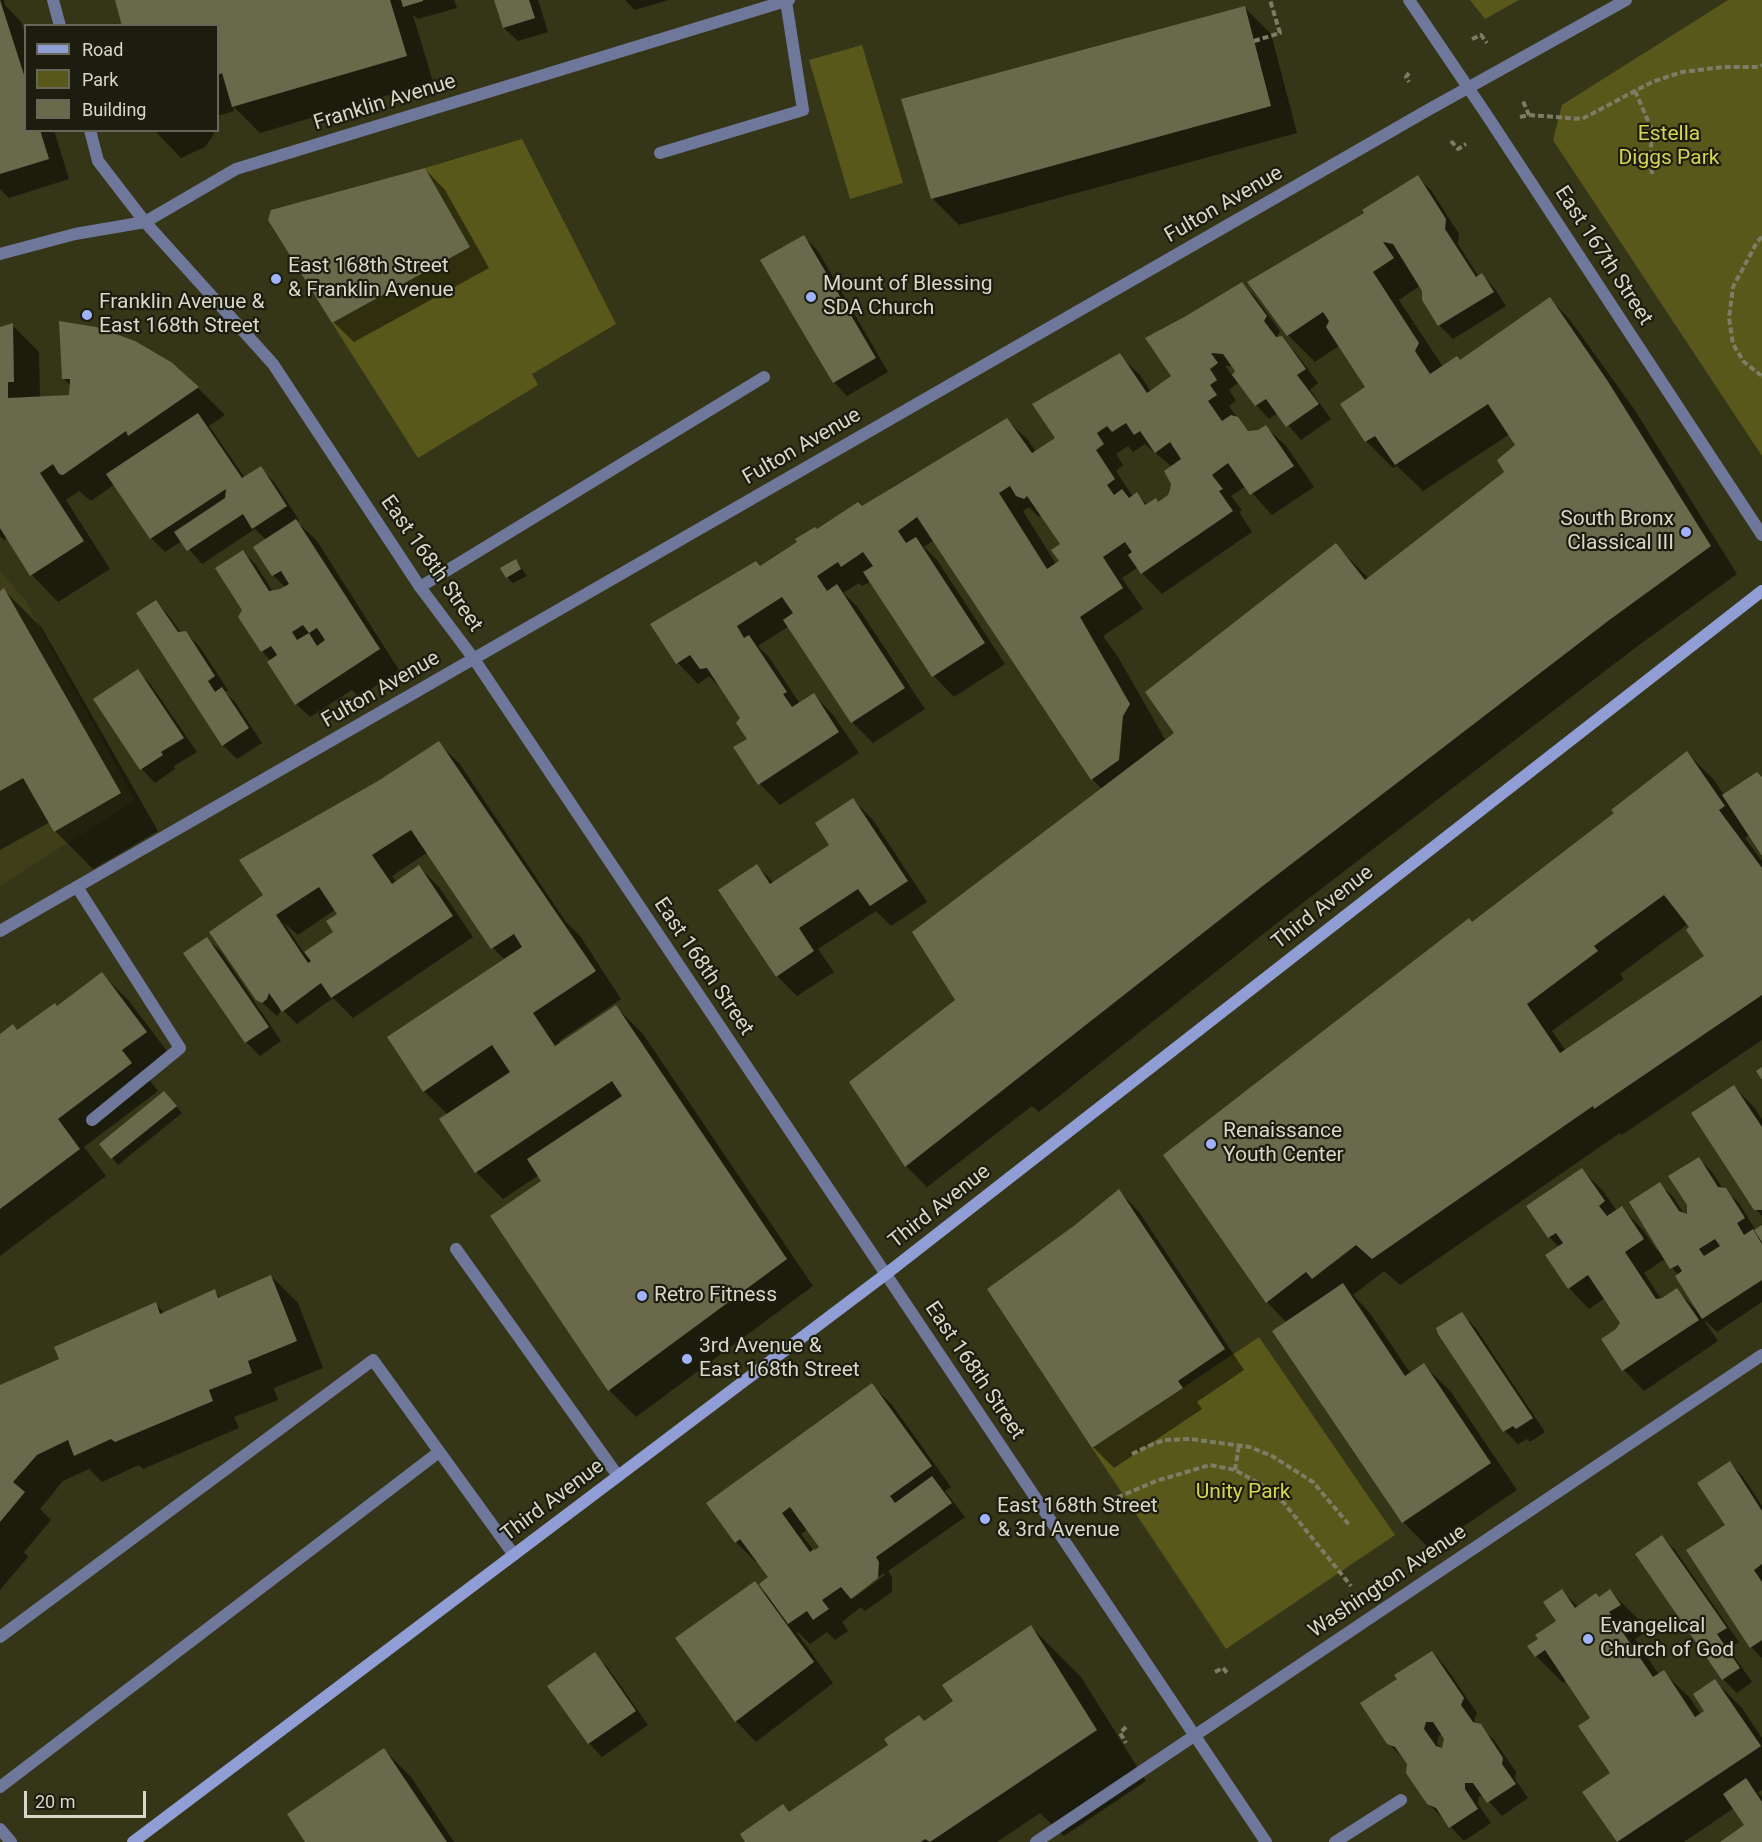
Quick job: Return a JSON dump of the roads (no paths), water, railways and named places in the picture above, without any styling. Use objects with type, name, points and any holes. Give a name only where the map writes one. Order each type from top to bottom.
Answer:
[{"type":"main road","name":"Third Avenue","points":[[133,1842],[886,1274],[1762,591]]},
{"type":"street","points":[[53,0],[59,24]]},
{"type":"street","points":[[660,153],[803,110],[788,0]]},
{"type":"street","name":"Franklin Avenue","points":[[0,254],[75,234],[145,222],[236,169],[788,0]]},
{"type":"street","name":"East 167th Street","points":[[1409,0],[1469,87],[1762,535]]},
{"type":"street","name":"Fulton Avenue","points":[[0,931],[1469,87],[1626,0]]},
{"type":"street","name":"East 168th Street","points":[[91,132],[98,161],[145,222],[273,364],[420,587],[474,659],[1266,1842]]},
{"type":"street","points":[[420,587],[764,377]]},
{"type":"street","points":[[77,887],[180,1048],[92,1120]]},
{"type":"street","points":[[456,1249],[618,1476]]},
{"type":"street","name":"Washington Avenue","points":[[1036,1842],[1762,1355]]},
{"type":"street","points":[[0,1637],[373,1360],[514,1555]]},
{"type":"street","points":[[0,1788],[439,1452]]},
{"type":"street","points":[[1335,1842],[1401,1800]]},
{"type":"street","points":[[0,1829],[11,1842]]},
{"type":"place","name":"East 168th Street & Franklin Avenue","points":[[276,279]]},
{"type":"place","name":"Mount of Blessing SDA Church","points":[[811,297]]},
{"type":"place","name":"Franklin Avenue & East 168th Street","points":[[87,315]]},
{"type":"place","name":"South Bronx Classical III","points":[[1686,532]]},
{"type":"place","name":"Renaissance Youth Center","points":[[1211,1144]]},
{"type":"place","name":"Retro Fitness","points":[[642,1296]]},
{"type":"place","name":"3rd Avenue & East 168th Street","points":[[687,1359]]},
{"type":"place","name":"East 168th Street & 3rd Avenue","points":[[985,1519]]},
{"type":"place","name":"Evangelical Church of God","points":[[1588,1639]]},
{"type":"park label","name":"Estella Diggs Park","points":[[1669,147]]},
{"type":"park label","name":"Unity Park","points":[[1243,1493]]}]
